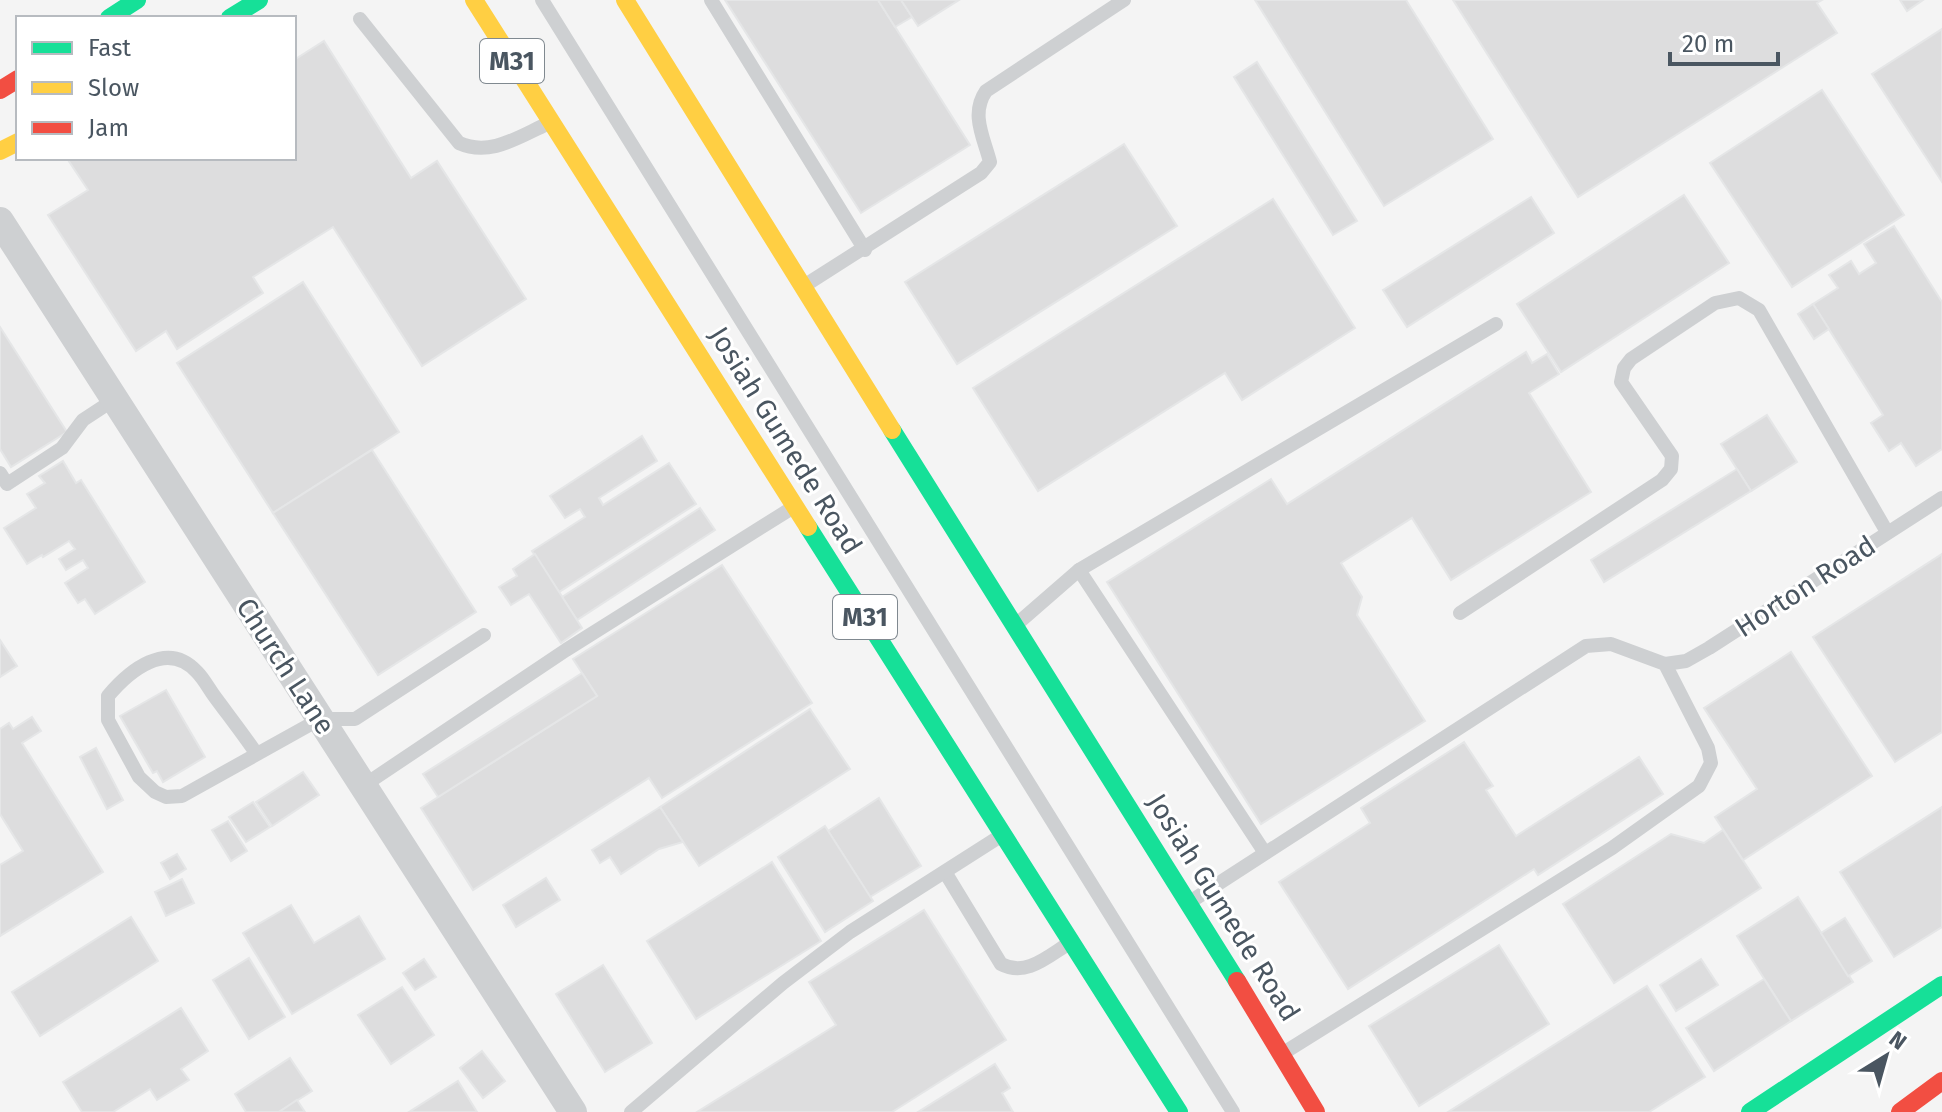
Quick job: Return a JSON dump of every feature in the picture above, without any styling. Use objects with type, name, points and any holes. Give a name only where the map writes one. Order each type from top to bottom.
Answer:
[{"type":"main road","points":[[112,16],[137,0]]},
{"type":"main road","points":[[233,16],[259,0]]},
{"type":"main road","name":"Josiah Gumede Road","points":[[474,0],[1179,1112]]},
{"type":"main road","name":"Josiah Gumede Road","points":[[625,0],[1189,902],[1316,1112]]},
{"type":"main road","points":[[1750,1112],[1942,985]]},
{"type":"main road","points":[[1900,1112],[1942,1081]]},
{"type":"street","name":"Church Lane","points":[[0,221],[573,1112]]},
{"type":"lane","points":[[542,0],[1233,1112]]},
{"type":"lane","points":[[711,0],[865,250]]},
{"type":"lane","points":[[804,286],[865,250],[981,173],[990,162],[979,125],[980,99],[986,91],[1124,0]]},
{"type":"lane","points":[[360,19],[459,143],[469,148],[492,149],[551,122]]},
{"type":"lane","points":[[1460,613],[1662,480],[1671,469],[1672,456],[1621,382],[1624,368],[1631,359],[1715,303],[1739,298],[1759,310],[1887,532]]},
{"type":"lane","points":[[1014,626],[1079,570],[1496,324]]},
{"type":"lane","points":[[0,473],[7,484],[40,463],[62,448],[83,420],[115,399]]},
{"type":"lane","name":"Horton Road","points":[[1665,664],[1686,661],[1709,648],[1942,498]]},
{"type":"lane","points":[[363,786],[566,650],[795,506]]},
{"type":"lane","points":[[1079,570],[1265,853]]},
{"type":"lane","points":[[256,753],[195,670],[180,660],[166,657],[152,660],[126,675],[108,696],[108,720],[139,777],[155,792],[166,797],[182,796],[320,719],[355,719],[484,635]]},
{"type":"lane","points":[[1189,902],[1586,646],[1611,644],[1665,664],[1708,748],[1711,763],[1699,786],[1612,848],[1281,1054]]},
{"type":"lane","points":[[631,1112],[850,932],[1003,834]]},
{"type":"lane","points":[[945,872],[1001,964],[1012,970],[1024,970],[1071,942]]},
{"type":"building","points":[[725,0],[878,0],[970,145],[861,213]]},
{"type":"building","points":[[878,0],[901,0],[912,17],[895,27]]},
{"type":"building","points":[[901,0],[959,0],[918,26]]},
{"type":"building","points":[[1255,0],[1406,0],[1493,139],[1384,206]]},
{"type":"building","points":[[1453,0],[1822,0],[1817,3],[1837,33],[1578,197]]},
{"type":"building","points":[[1900,0],[1923,0],[1907,11]]},
{"type":"building","points":[[1942,29],[1942,182],[1872,74]]},
{"type":"building","points":[[324,41],[411,178],[437,161],[526,299],[422,366],[333,227],[253,277],[263,293],[177,349],[166,331],[136,351],[48,215],[88,190],[68,160],[296,160],[296,59]]},
{"type":"building","points":[[1257,62],[1357,221],[1333,235],[1234,77]]},
{"type":"building","points":[[1822,90],[1904,215],[1792,287],[1710,163]]},
{"type":"building","points":[[1124,144],[1177,226],[957,364],[905,282]]},
{"type":"building","points":[[1684,195],[1729,263],[1561,372],[1517,304]]},
{"type":"building","points":[[1531,197],[1554,233],[1407,327],[1383,290]]},
{"type":"building","points":[[1273,199],[1355,328],[1242,400],[1225,373],[1038,491],[973,388]]},
{"type":"building","points":[[1894,226],[1942,302],[1942,449],[1916,466],[1901,443],[1889,451],[1871,423],[1883,415],[1813,304],[1838,288],[1829,275],[1851,261],[1859,274],[1876,263],[1864,244]]},
{"type":"building","points":[[303,282],[399,432],[273,513],[177,363]]},
{"type":"building","points":[[1813,304],[1829,329],[1814,339],[1798,314]]},
{"type":"building","points":[[0,327],[67,432],[11,467],[0,449]]},
{"type":"building","points":[[1526,352],[1532,363],[1547,354],[1559,374],[1529,393],[1591,492],[1451,580],[1412,518],[1341,563],[1362,597],[1357,615],[1425,721],[1261,824],[1107,582],[1271,479],[1287,504]]},
{"type":"building","points":[[1767,415],[1797,462],[1751,491],[1721,444]]},
{"type":"building","points":[[642,436],[657,461],[599,498],[603,505],[669,463],[696,504],[559,592],[532,551],[585,517],[580,509],[565,518],[550,496]]},
{"type":"building","points":[[372,450],[476,612],[378,675],[273,513]]},
{"type":"building","points":[[63,461],[76,483],[81,480],[145,582],[95,614],[85,599],[78,603],[65,583],[88,568],[83,560],[66,570],[59,559],[75,549],[69,541],[27,564],[4,528],[36,508],[27,494],[45,483],[39,476]]},
{"type":"building","points":[[1737,469],[1751,491],[1604,582],[1591,560]]},
{"type":"building","points":[[700,508],[715,530],[577,620],[562,597]]},
{"type":"building","points":[[535,554],[582,628],[561,643],[529,594],[511,605],[499,587],[517,576],[513,569]]},
{"type":"building","points":[[1942,554],[1942,732],[1895,762],[1813,637]]},
{"type":"building","points":[[722,565],[812,703],[662,798],[649,778],[473,890],[421,808],[597,696],[573,659]]},
{"type":"building","points":[[0,640],[17,666],[0,677]]},
{"type":"building","points":[[1791,652],[1872,776],[1743,860],[1715,817],[1757,789],[1704,708]]},
{"type":"building","points":[[582,673],[597,696],[438,797],[423,774]]},
{"type":"building","points":[[166,690],[205,757],[163,782],[157,771],[153,773],[120,716]]},
{"type":"building","points":[[810,709],[850,769],[699,866],[660,807]]},
{"type":"building","points":[[32,717],[41,731],[22,743],[103,872],[0,936],[0,865],[23,851],[0,814],[0,729],[9,723],[13,729]]},
{"type":"building","points":[[1464,742],[1493,786],[1486,790],[1516,836],[1639,757],[1663,794],[1538,875],[1534,869],[1348,989],[1279,882],[1370,823],[1361,808]]},
{"type":"building","points":[[96,748],[123,800],[107,809],[80,757]]},
{"type":"building","points":[[303,772],[319,795],[272,826],[256,802]]},
{"type":"building","points":[[879,798],[921,866],[870,897],[828,831]]},
{"type":"building","points":[[253,802],[270,827],[246,842],[229,817]]},
{"type":"building","points":[[660,807],[683,842],[659,849],[621,874],[610,857],[600,863],[592,850]]},
{"type":"building","points":[[1942,807],[1942,927],[1894,957],[1840,872]]},
{"type":"building","points":[[228,821],[247,851],[231,861],[212,830]]},
{"type":"building","points":[[825,826],[873,901],[825,932],[778,857]]},
{"type":"building","points":[[1723,830],[1761,888],[1614,983],[1563,904],[1671,834],[1704,843]]},
{"type":"building","points":[[177,854],[186,869],[170,879],[161,863]]},
{"type":"building","points":[[772,862],[821,941],[696,1019],[647,941]]},
{"type":"building","points":[[546,878],[560,900],[516,927],[503,905]]},
{"type":"building","points":[[182,879],[194,903],[166,916],[155,892]]},
{"type":"building","points":[[1798,897],[1853,982],[1791,1021],[1737,936]]},
{"type":"building","points":[[291,905],[314,943],[359,916],[385,959],[292,1014],[243,933]]},
{"type":"building","points":[[924,910],[1006,1040],[892,1112],[697,1112],[836,1025],[809,982]]},
{"type":"building","points":[[131,917],[158,961],[40,1036],[12,992]]},
{"type":"building","points":[[1845,918],[1872,961],[1848,976],[1821,933]]},
{"type":"building","points":[[1499,945],[1549,1024],[1419,1106],[1369,1026]]},
{"type":"building","points":[[249,958],[285,1017],[249,1039],[213,980]]},
{"type":"building","points":[[424,959],[436,977],[415,990],[403,973]]},
{"type":"building","points":[[1701,959],[1718,985],[1676,1011],[1660,985]]},
{"type":"building","points":[[603,965],[652,1043],[605,1072],[556,994]]},
{"type":"building","points":[[1764,979],[1791,1021],[1714,1071],[1686,1028]]},
{"type":"building","points":[[1647,986],[1705,1077],[1649,1112],[1448,1112]]},
{"type":"building","points":[[402,987],[434,1035],[391,1064],[358,1015]]},
{"type":"building","points":[[181,1008],[208,1051],[181,1069],[189,1080],[157,1100],[150,1089],[113,1112],[82,1112],[63,1082]]},
{"type":"building","points":[[482,1051],[505,1081],[483,1098],[460,1068]]},
{"type":"building","points":[[290,1058],[312,1091],[279,1112],[246,1112],[235,1094]]},
{"type":"building","points":[[995,1064],[1010,1088],[1002,1093],[1013,1112],[918,1112]]},
{"type":"building","points":[[458,1081],[477,1112],[409,1112]]},
{"type":"building","points":[[297,1100],[305,1112],[279,1112]]},
{"type":"traffic: fast","points":[[112,16],[137,0]]},
{"type":"traffic: fast","points":[[233,16],[259,0]]},
{"type":"traffic: fast","points":[[892,430],[1237,981]]},
{"type":"traffic: fast","points":[[808,527],[1179,1112]]},
{"type":"traffic: fast","points":[[1750,1112],[1942,985]]},
{"type":"traffic: slow","points":[[474,0],[808,527]]},
{"type":"traffic: slow","points":[[625,0],[892,430]]},
{"type":"traffic: slow","points":[[0,151],[16,143]]},
{"type":"traffic: jam","points":[[0,90],[16,80]]},
{"type":"traffic: jam","points":[[1237,981],[1316,1112]]},
{"type":"traffic: jam","points":[[1900,1112],[1942,1081]]}]
